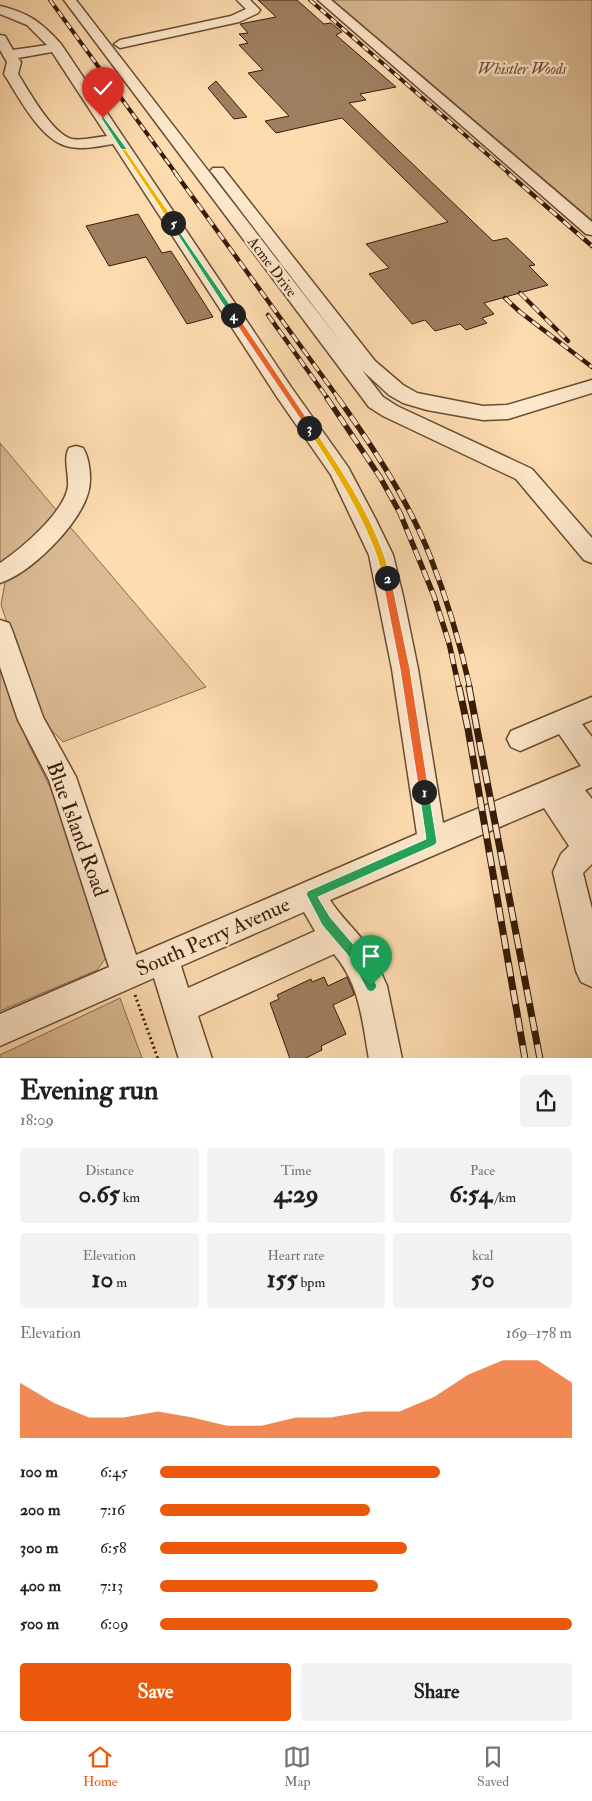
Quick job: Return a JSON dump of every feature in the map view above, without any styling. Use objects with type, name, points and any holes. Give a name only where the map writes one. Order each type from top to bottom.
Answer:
[{"type":"street","name":"Acme Drive","points":[[70,0],[376,402],[390,411],[524,474],[592,554]]},
{"type":"street","points":[[86,0],[356,349],[382,379],[396,390],[427,403],[483,413],[508,412],[592,386]]},
{"type":"street","points":[[120,44],[235,20],[254,10],[243,0]]},
{"type":"street","points":[[324,0],[592,230]]},
{"type":"street","points":[[0,10],[28,19],[36,24],[56,47],[284,392],[340,472],[381,555],[405,669],[432,842]]},
{"type":"street","points":[[0,39],[14,62],[11,74],[51,131],[61,139],[71,143],[118,139]]},
{"type":"street","points":[[10,55],[56,47]]},
{"type":"street","points":[[0,574],[17,564],[35,548],[76,497],[79,483],[76,453]]},
{"type":"street","name":"Blue Island Road","points":[[0,630],[31,720],[62,777],[127,975]]},
{"type":"street","points":[[520,739],[592,708]]},
{"type":"street","points":[[564,720],[592,759]]},
{"type":"street","points":[[569,783],[592,823]]},
{"type":"street","points":[[569,783],[582,840],[592,843]]},
{"type":"street","name":"South Perry Avenue","points":[[0,1030],[569,783]]},
{"type":"street","points":[[592,849],[573,861],[568,872],[592,971]]},
{"type":"street","points":[[311,894],[332,928],[355,955],[371,986],[386,1058]]},
{"type":"street","points":[[179,1008],[318,946],[328,940],[332,928]]},
{"type":"street","points":[[163,959],[196,1058]]},
{"type":"path","points":[[127,975],[158,1058]]},
{"type":"green space","name":"Whistler Woods","points":[[333,0],[592,0],[592,220]]},
{"type":"green space","points":[[0,443],[58,512],[30,543],[0,564]]},
{"type":"green space","points":[[66,522],[206,687],[63,742],[40,718],[1,605],[5,582],[24,570]]},
{"type":"green space","points":[[0,665],[28,743],[53,793],[108,955],[97,970],[0,1011]]},
{"type":"green space","points":[[120,998],[142,1058],[0,1058],[0,1055]]},
{"type":"building","points":[[258,0],[297,0],[324,24],[331,23],[342,32],[336,35],[396,87],[360,94],[366,100],[349,103],[493,241],[507,238],[535,265],[529,266],[548,285],[484,303],[494,314],[482,318],[487,323],[466,330],[460,324],[435,331],[425,320],[412,324],[369,274],[389,268],[366,244],[448,222],[342,118],[276,133],[265,121],[289,116],[248,73],[263,70],[239,45],[248,43],[239,34],[248,33],[240,24],[276,17]]},
{"type":"building","points":[[216,81],[247,117],[234,119],[208,88]]},
{"type":"building","points":[[138,214],[162,253],[171,251],[213,317],[187,324],[146,257],[109,266],[86,226]]},
{"type":"building","points":[[324,977],[328,986],[347,977],[354,995],[333,1005],[346,1034],[321,1046],[322,1050],[306,1058],[290,1058],[270,1003],[279,999],[277,995],[311,979],[312,982]]},
{"type":"railway","points":[[50,0],[177,175]]},
{"type":"railway","points":[[310,0],[511,175]]},
{"type":"railway","points":[[176,174],[339,399]]},
{"type":"railway","points":[[509,174],[592,246]]},
{"type":"railway","points":[[520,293],[568,341]]},
{"type":"railway","points":[[505,298],[520,312],[592,367]]},
{"type":"railway","points":[[268,315],[328,399]]},
{"type":"railway","points":[[327,398],[380,477],[400,513],[434,596],[449,643],[459,688]]},
{"type":"railway","points":[[338,398],[389,474],[421,535],[447,605],[470,688]]},
{"type":"railway","points":[[459,687],[468,729],[525,1058]]},
{"type":"railway","points":[[469,687],[540,1058]]},
{"type":"route","points":[[103,118],[284,392],[340,472],[381,555],[405,669],[432,842],[311,894],[326,921],[355,955],[371,986]]}]
